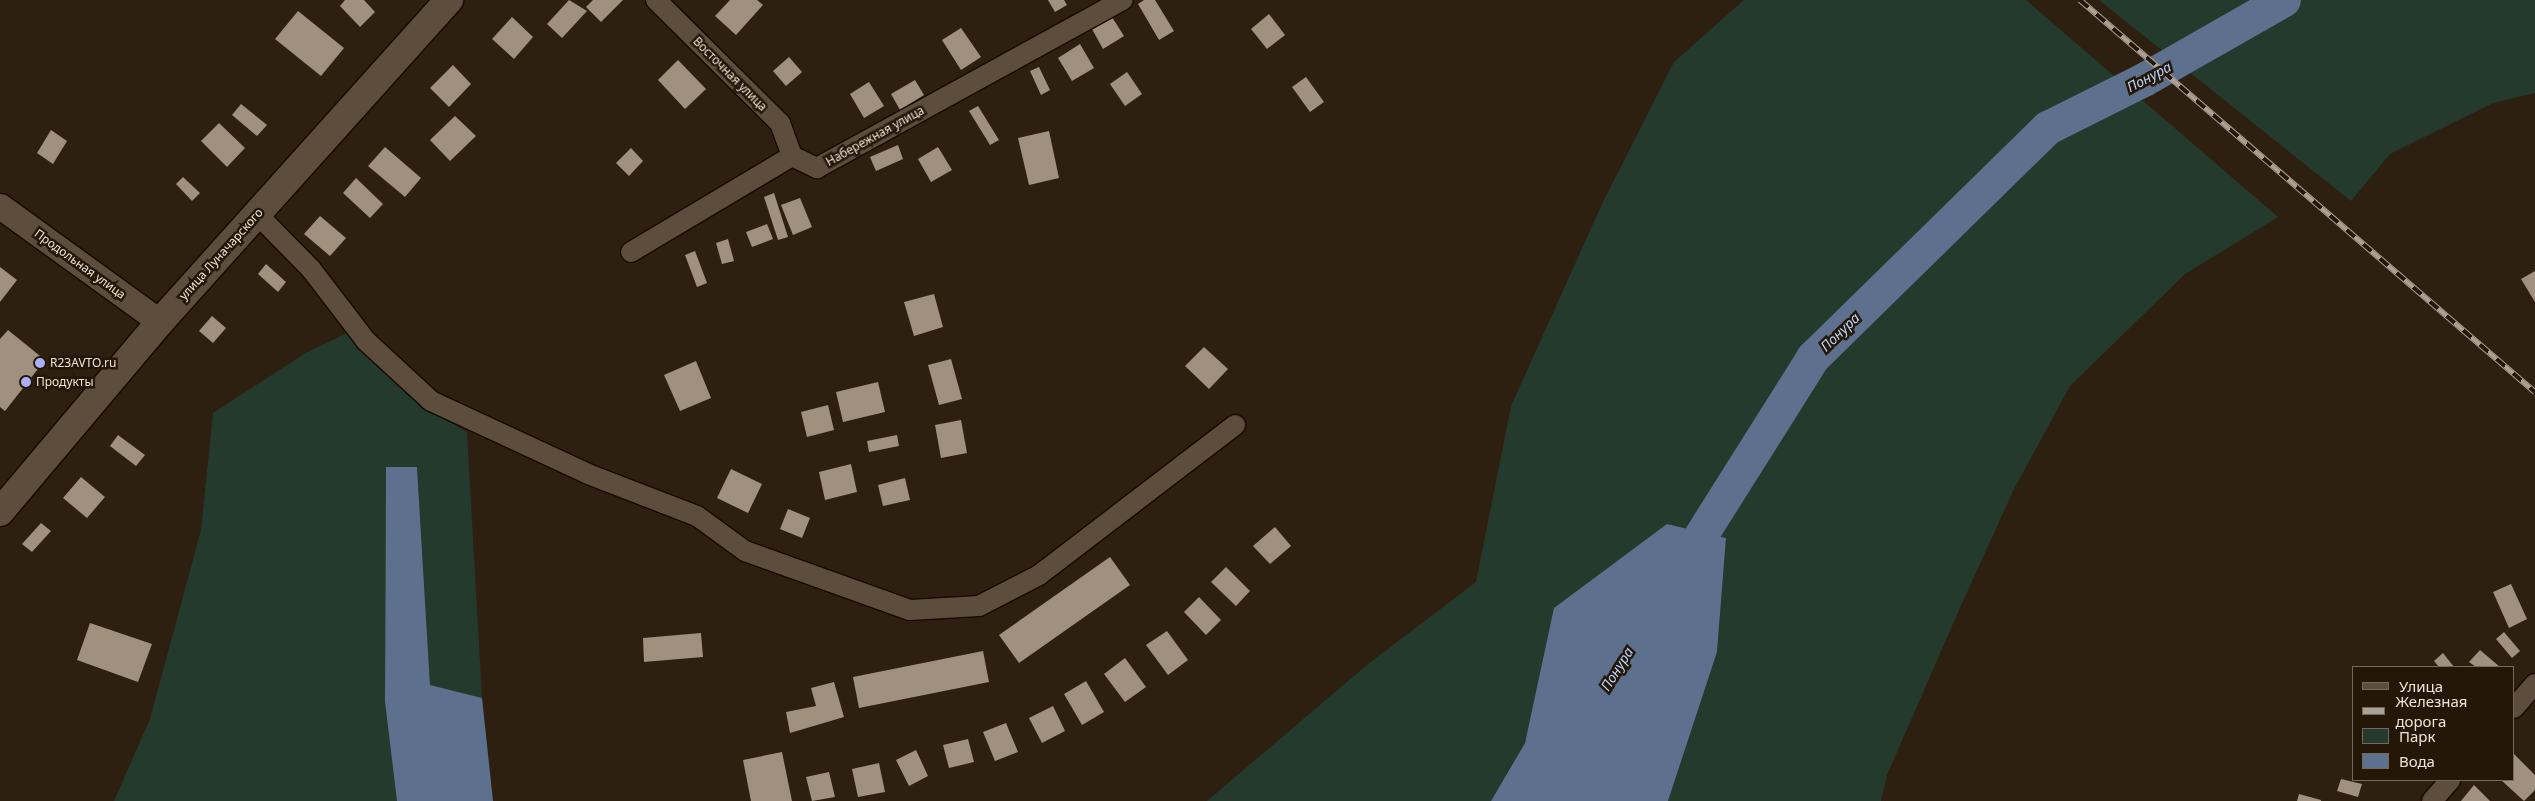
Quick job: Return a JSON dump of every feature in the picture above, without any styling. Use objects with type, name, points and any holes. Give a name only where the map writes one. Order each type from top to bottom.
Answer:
[{"type":"main road","name":"улица Луначарского","points":[[0,512],[160,322],[449,0]]},
{"type":"street","name":"Восточная улица","points":[[656,0],[780,123],[792,156]]},
{"type":"street","name":"Набережная улица","points":[[792,156],[817,168],[1123,0]]},
{"type":"street","points":[[631,252],[792,156]]},
{"type":"street","name":"Продольная улица","points":[[0,206],[160,322]]},
{"type":"street","points":[[257,214],[311,269],[366,341],[432,400],[588,474],[697,516],[745,552],[910,610],[979,606],[1039,576],[1235,426]]},
{"type":"street","points":[[2515,707],[2535,684]]},
{"type":"street","points":[[2432,801],[2449,781]]},
{"type":"green space","points":[[1744,0],[2026,0],[2278,217],[2185,274],[2070,386],[2014,489],[1887,775],[1881,801],[1668,801],[1717,652],[1726,538],[1667,524],[1540,678],[1525,743],[1491,801],[1207,801],[1368,664],[1476,582],[1511,406],[1603,202],[1674,62]]},
{"type":"green space","points":[[2099,0],[2535,0],[2535,93],[2493,103],[2390,154],[2351,201]]},
{"type":"green space","points":[[347,333],[429,410],[467,432],[482,698],[430,685],[417,467],[386,467],[385,702],[397,801],[114,801],[150,719],[201,530],[213,413],[304,354]]},
{"type":"water","points":[[386,467],[417,467],[430,685],[482,698],[493,801],[397,801],[385,702]]},
{"type":"water","points":[[1667,524],[1726,538],[1717,652],[1668,801],[1491,801],[1525,743],[1554,608]]},
{"type":"building","points":[[345,0],[364,0],[375,12],[360,27],[340,6]]},
{"type":"building","points":[[569,0],[587,11],[562,38],[547,24]]},
{"type":"building","points":[[593,0],[623,0],[601,22],[586,7]]},
{"type":"building","points":[[730,0],[757,0],[763,5],[736,35],[715,16]]},
{"type":"building","points":[[1048,0],[1064,0],[1067,5],[1055,12]]},
{"type":"building","points":[[1144,0],[1155,0],[1174,31],[1159,40],[1138,4]]},
{"type":"building","points":[[298,11],[344,48],[321,76],[275,39]]},
{"type":"building","points":[[1269,14],[1285,35],[1267,49],[1251,29]]},
{"type":"building","points":[[512,17],[533,37],[514,59],[492,39]]},
{"type":"building","points":[[1112,17],[1124,36],[1103,49],[1092,29]]},
{"type":"building","points":[[961,28],[981,57],[961,70],[942,40]]},
{"type":"building","points":[[1080,44],[1094,68],[1072,81],[1058,58]]},
{"type":"building","points":[[789,57],[802,72],[786,86],[773,71]]},
{"type":"building","points":[[678,60],[706,89],[685,109],[658,80]]},
{"type":"building","points":[[453,65],[471,84],[449,107],[430,88]]},
{"type":"building","points":[[1039,67],[1050,90],[1041,95],[1030,71]]},
{"type":"building","points":[[1127,72],[1142,94],[1125,106],[1110,84]]},
{"type":"building","points":[[1306,77],[1324,102],[1310,112],[1292,87]]},
{"type":"building","points":[[915,80],[924,95],[900,110],[891,94]]},
{"type":"building","points":[[869,82],[884,106],[864,118],[850,94]]},
{"type":"building","points":[[241,104],[267,125],[257,136],[232,115]]},
{"type":"building","points":[[978,106],[999,140],[990,145],[969,111]]},
{"type":"building","points":[[455,116],[476,136],[450,161],[430,140]]},
{"type":"building","points":[[219,123],[245,148],[227,167],[201,141]]},
{"type":"building","points":[[51,130],[67,141],[53,164],[37,153]]},
{"type":"building","points":[[1049,131],[1059,178],[1029,185],[1018,138]]},
{"type":"building","points":[[898,145],[903,159],[876,171],[870,157]]},
{"type":"building","points":[[385,147],[421,178],[405,197],[368,166]]},
{"type":"building","points":[[938,147],[952,170],[931,182],[918,159]]},
{"type":"building","points":[[631,148],[643,161],[629,176],[616,163]]},
{"type":"building","points":[[183,177],[200,193],[192,201],[176,184]]},
{"type":"building","points":[[356,178],[383,204],[370,218],[343,193]]},
{"type":"building","points":[[774,193],[788,237],[778,240],[764,197]]},
{"type":"building","points":[[800,198],[812,227],[793,235],[781,205]]},
{"type":"building","points":[[320,216],[346,238],[330,256],[304,234]]},
{"type":"building","points":[[767,224],[773,239],[752,247],[746,232]]},
{"type":"building","points":[[728,239],[734,261],[722,264],[716,243]]},
{"type":"building","points":[[695,251],[707,283],[697,287],[685,255]]},
{"type":"building","points":[[266,264],[286,282],[278,292],[258,274]]},
{"type":"building","points":[[0,267],[17,280],[0,302]]},
{"type":"building","points":[[2535,271],[2535,302],[2521,279]]},
{"type":"building","points":[[934,294],[943,327],[914,336],[904,302]]},
{"type":"building","points":[[212,316],[226,328],[213,343],[199,331]]},
{"type":"building","points":[[8,330],[45,360],[5,411],[0,407],[0,339]]},
{"type":"building","points":[[1204,347],[1228,369],[1209,389],[1185,366]]},
{"type":"building","points":[[951,359],[962,399],[939,405],[928,365]]},
{"type":"building","points":[[696,361],[711,398],[680,411],[664,375]]},
{"type":"building","points":[[878,382],[885,412],[843,422],[836,392]]},
{"type":"building","points":[[828,405],[834,430],[807,437],[801,412]]},
{"type":"building","points":[[961,420],[967,453],[941,458],[935,425]]},
{"type":"building","points":[[118,435],[145,455],[136,466],[110,446]]},
{"type":"building","points":[[897,435],[899,446],[869,452],[867,441]]},
{"type":"building","points":[[851,464],[857,492],[825,500],[819,472]]},
{"type":"building","points":[[731,469],[762,484],[748,513],[717,498]]},
{"type":"building","points":[[81,477],[105,497],[87,518],[63,498]]},
{"type":"building","points":[[905,478],[910,500],[883,506],[878,485]]},
{"type":"building","points":[[788,509],[810,518],[802,538],[780,529]]},
{"type":"building","points":[[41,523],[51,531],[32,552],[22,544]]},
{"type":"building","points":[[1275,527],[1291,546],[1270,564],[1253,546]]},
{"type":"building","points":[[1110,557],[1130,585],[1019,663],[999,635]]},
{"type":"building","points":[[1226,567],[1250,591],[1236,606],[1211,582]]},
{"type":"building","points":[[2511,584],[2527,619],[2509,628],[2493,592]]},
{"type":"building","points":[[1199,597],[1221,620],[1206,635],[1184,612]]},
{"type":"building","points":[[90,623],[152,644],[138,682],[77,660]]},
{"type":"building","points":[[1167,631],[1188,660],[1168,675],[1146,645]]},
{"type":"building","points":[[2504,632],[2520,651],[2512,658],[2496,639]]},
{"type":"building","points":[[701,633],[703,657],[644,662],[643,638]]},
{"type":"building","points":[[2480,650],[2499,666],[2475,666],[2469,662]]},
{"type":"building","points":[[983,651],[989,682],[859,708],[853,677]]},
{"type":"building","points":[[2443,653],[2453,666],[2438,666],[2434,661]]},
{"type":"building","points":[[1125,658],[1146,687],[1125,702],[1104,674]]},
{"type":"building","points":[[1086,681],[1104,712],[1082,725],[1064,694]]},
{"type":"building","points":[[834,682],[844,717],[790,733],[786,712],[816,706],[811,688]]},
{"type":"building","points":[[1053,706],[1065,731],[1042,743],[1029,718]]},
{"type":"building","points":[[1006,723],[1018,752],[995,761],[983,732]]},
{"type":"building","points":[[968,739],[974,762],[949,768],[943,745]]},
{"type":"building","points":[[916,750],[928,776],[909,786],[896,760]]},
{"type":"building","points":[[782,752],[792,801],[751,801],[743,760]]},
{"type":"building","points":[[2515,755],[2535,775],[2535,790],[2524,801],[2502,781],[2515,781]]},
{"type":"building","points":[[879,763],[885,792],[858,797],[852,769]]},
{"type":"building","points":[[829,772],[835,797],[812,801],[806,777]]},
{"type":"building","points":[[2341,779],[2362,784],[2358,797],[2337,791]]},
{"type":"building","points":[[2474,785],[2490,801],[2461,801]]},
{"type":"building","points":[[2299,794],[2321,800],[2321,801],[2297,801]]},
{"type":"waterway","name":"Понура","points":[[1679,571],[1813,358],[2048,128],[2144,80],[2284,0]]},
{"type":"railway","points":[[2080,0],[2535,392]]},
{"type":"place","name":"R23AVTO.ru","points":[[40,363]]},
{"type":"place","name":"Продукты","points":[[26,382]]}]
